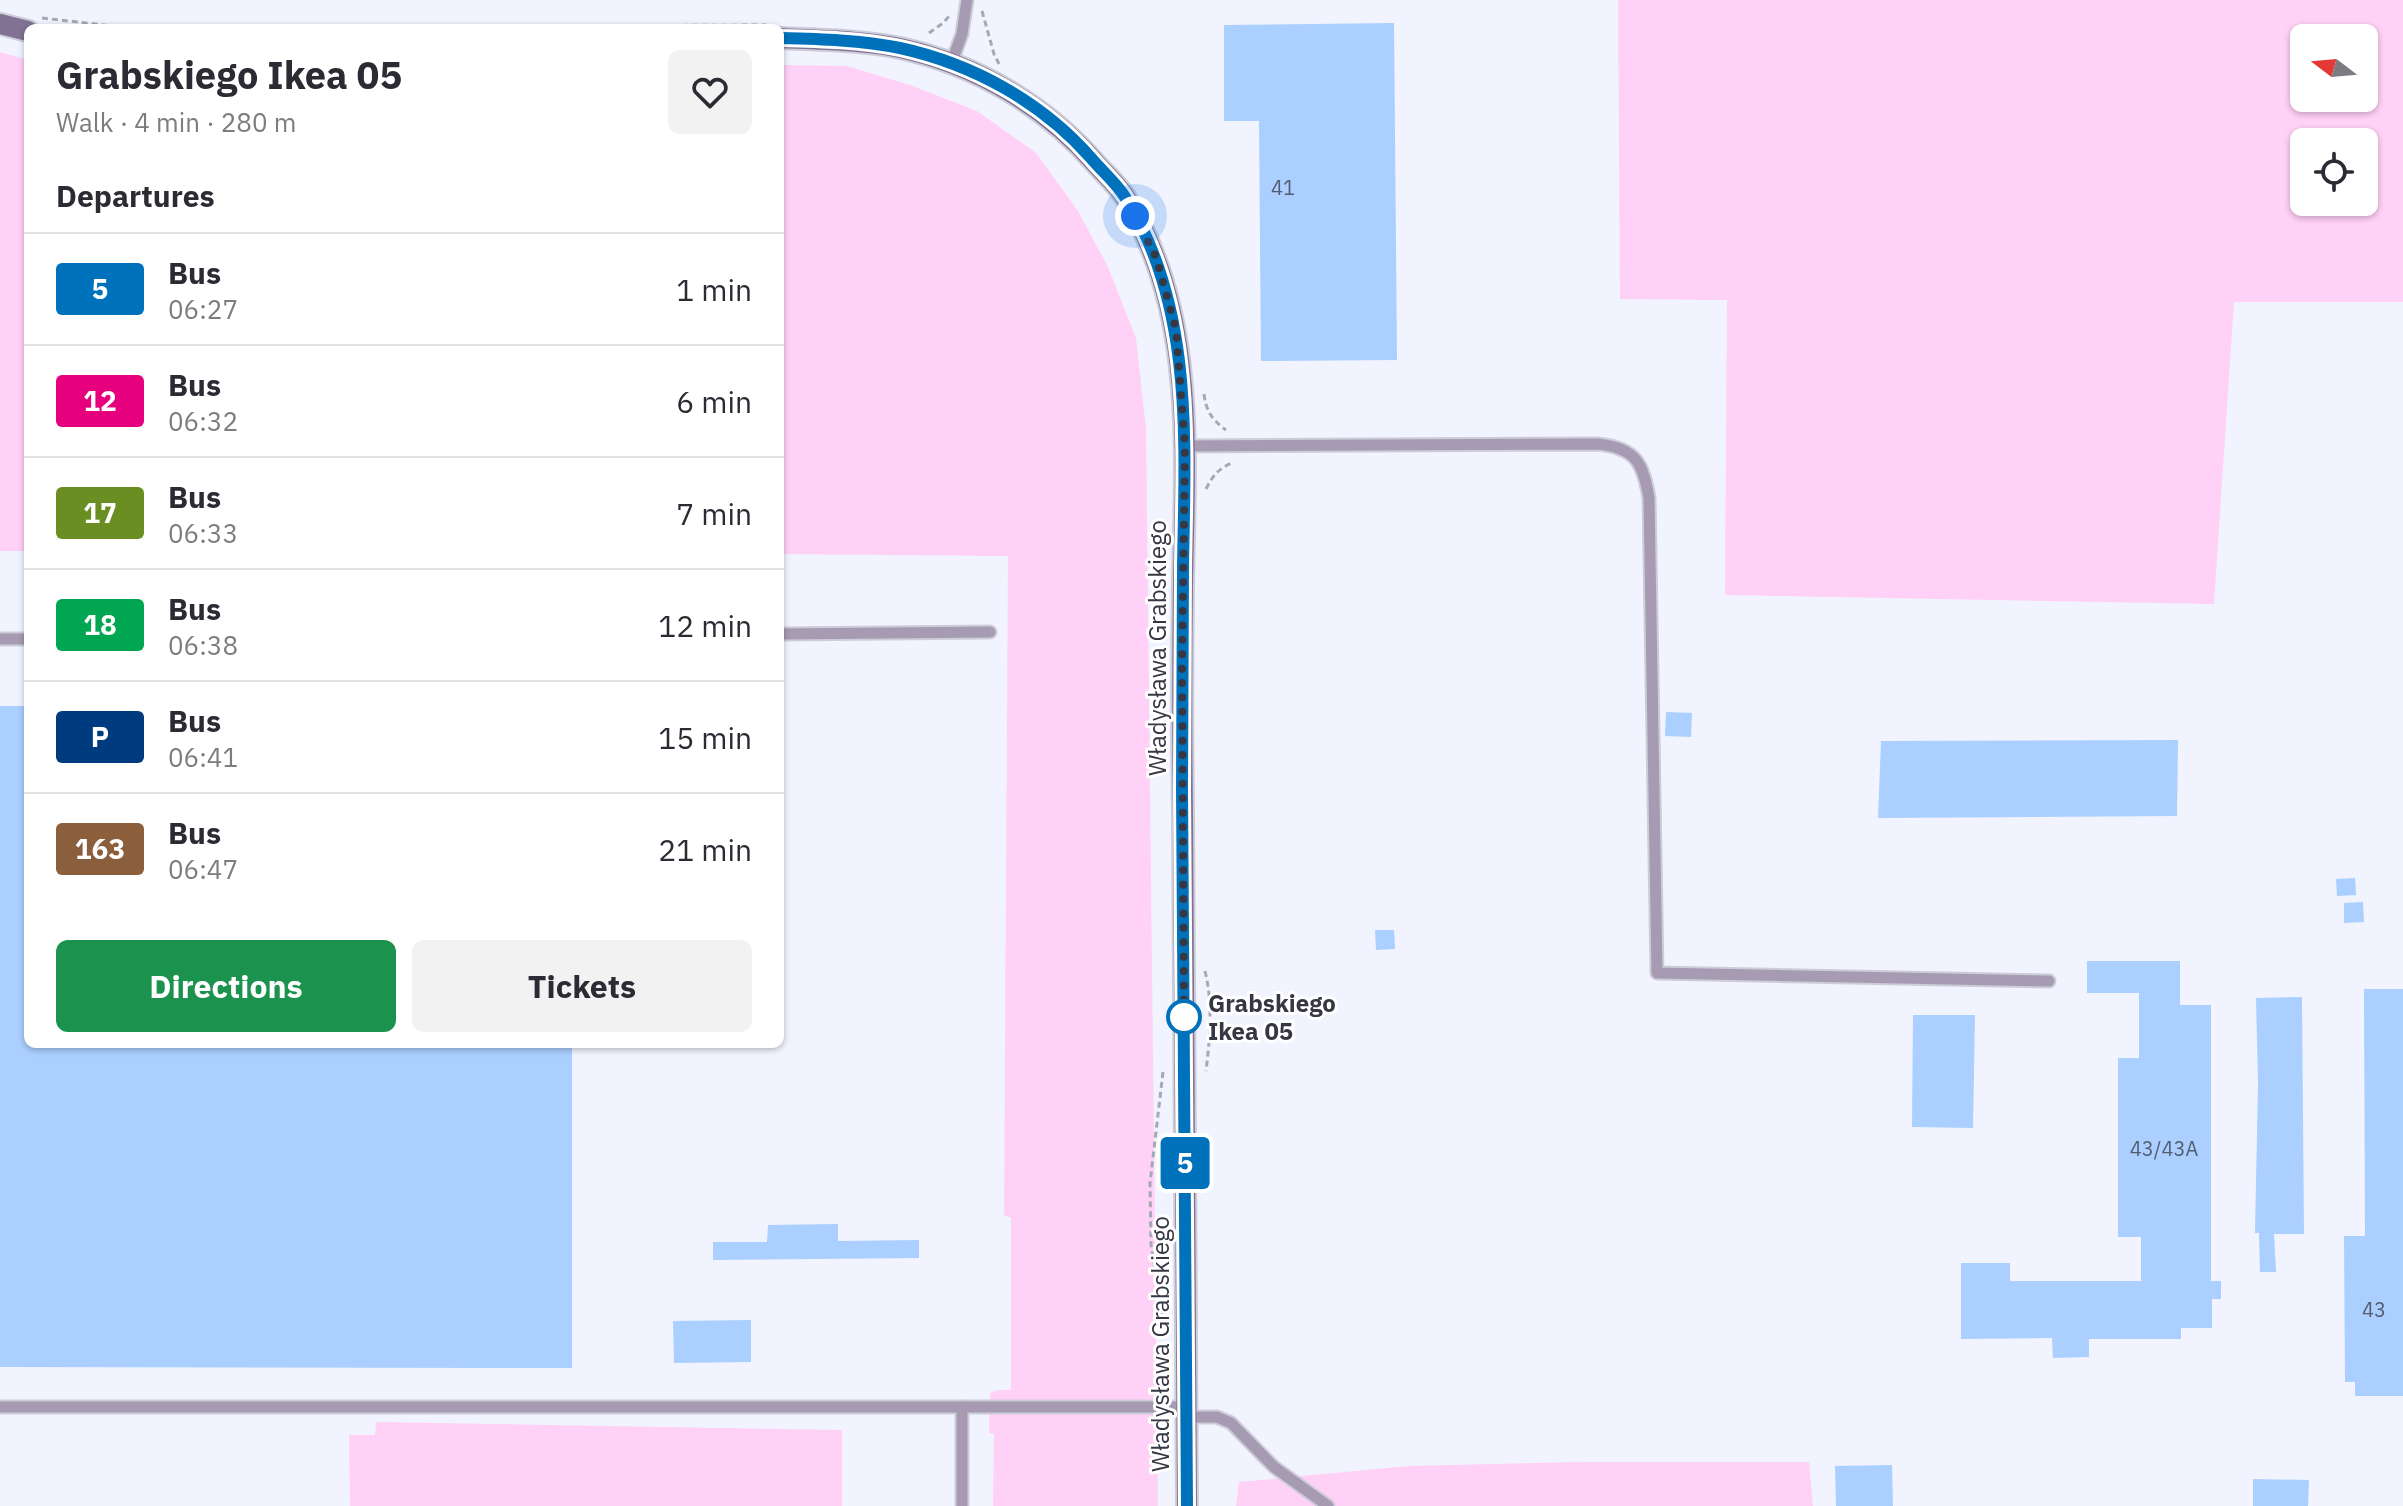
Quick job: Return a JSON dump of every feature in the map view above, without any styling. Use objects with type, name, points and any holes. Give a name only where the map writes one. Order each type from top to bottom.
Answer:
[{"type":"street","points":[[0,24],[35,24]]},
{"type":"street","name":"Władysława Grabskiego","points":[[784,33],[898,48],[951,64],[1003,87],[1060,126],[1124,195],[1156,257],[1176,329],[1185,446],[1182,692],[1187,1506]]},
{"type":"lane","points":[[951,64],[962,34],[967,0]]},
{"type":"lane","points":[[1185,446],[1598,444],[1616,446],[1630,453],[1640,464],[1649,498],[1657,973],[2049,981]]},
{"type":"lane","points":[[784,634],[990,632]]},
{"type":"lane","points":[[0,639],[24,639]]},
{"type":"lane","points":[[0,1407],[962,1407],[1186,1412],[1217,1417],[1231,1423],[1274,1467],[1328,1506]]},
{"type":"lane","points":[[962,1407],[962,1506]]},
{"type":"path","points":[[980,6],[1001,67]]},
{"type":"path","points":[[922,34],[930,33],[952,12]]},
{"type":"path","points":[[1164,1066],[1150,1183],[1151,1245],[1167,1344]]},
{"type":"shaded area","points":[[1618,0],[2403,0],[2403,302],[2234,302],[2214,604],[1725,595],[1727,300],[1620,299]]},
{"type":"shaded area","points":[[0,52],[24,59],[24,551],[0,551]]},
{"type":"shaded area","points":[[784,65],[847,66],[910,85],[977,111],[1036,153],[1078,211],[1108,267],[1136,338],[1146,429],[1158,1506],[993,1506],[994,1434],[989,1433],[990,1393],[1011,1390],[1011,1218],[1004,1215],[1008,556],[784,554]]},
{"type":"shaded area","points":[[376,1422],[842,1430],[842,1506],[350,1506],[349,1435],[375,1435]]},
{"type":"shaded area","points":[[1809,1462],[1813,1506],[1236,1506],[1239,1482],[1409,1466]]},
{"type":"building","points":[[1394,23],[1397,360],[1261,361],[1259,121],[1224,121],[1224,25]]},
{"type":"building","points":[[0,706],[24,706],[24,1048],[572,1048],[572,1368],[0,1367]]},
{"type":"building","points":[[1666,712],[1692,713],[1691,737],[1665,736]]},
{"type":"building","points":[[2178,740],[2177,816],[1878,818],[1881,741]]},
{"type":"building","points":[[2355,878],[2356,895],[2337,896],[2336,879]]},
{"type":"building","points":[[2363,902],[2364,922],[2344,923],[2344,903]]},
{"type":"building","points":[[1375,930],[1394,930],[1395,949],[1376,950]]},
{"type":"building","points":[[2087,961],[2180,961],[2180,1005],[2211,1005],[2211,1281],[2221,1281],[2221,1299],[2212,1299],[2212,1328],[2181,1328],[2181,1339],[2089,1339],[2089,1357],[2053,1358],[2052,1338],[1961,1339],[1961,1263],[2010,1263],[2010,1281],[2141,1281],[2141,1237],[2118,1237],[2118,1058],[2139,1058],[2139,993],[2087,993]]},
{"type":"building","points":[[2364,989],[2403,989],[2403,1396],[2355,1396],[2355,1382],[2345,1382],[2344,1236],[2365,1236]]},
{"type":"building","points":[[2302,997],[2304,1234],[2274,1234],[2276,1272],[2260,1272],[2259,1233],[2255,1233],[2256,998]]},
{"type":"building","points":[[1913,1015],[1975,1015],[1973,1128],[1912,1127]]},
{"type":"building","points":[[838,1224],[838,1241],[919,1240],[919,1258],[713,1260],[713,1242],[767,1242],[768,1225]]},
{"type":"building","points":[[751,1320],[751,1362],[674,1363],[673,1321]]},
{"type":"building","points":[[1892,1465],[1893,1506],[1836,1506],[1835,1466]]},
{"type":"building","points":[[2253,1479],[2309,1480],[2308,1506],[2253,1506]]},
{"type":"bus line","name":"5","points":[[784,38],[838,40],[898,48],[937,58],[977,74],[1032,105],[1079,144],[1124,195],[1156,257],[1176,329],[1185,446],[1182,691],[1187,1506]]},
{"type":"place","name":"Grabskiego Ikea 05","points":[[1184,1017]]},
{"type":"route","points":[[1135,216],[1156,257],[1176,329],[1185,446],[1182,661],[1184,1017]]}]
